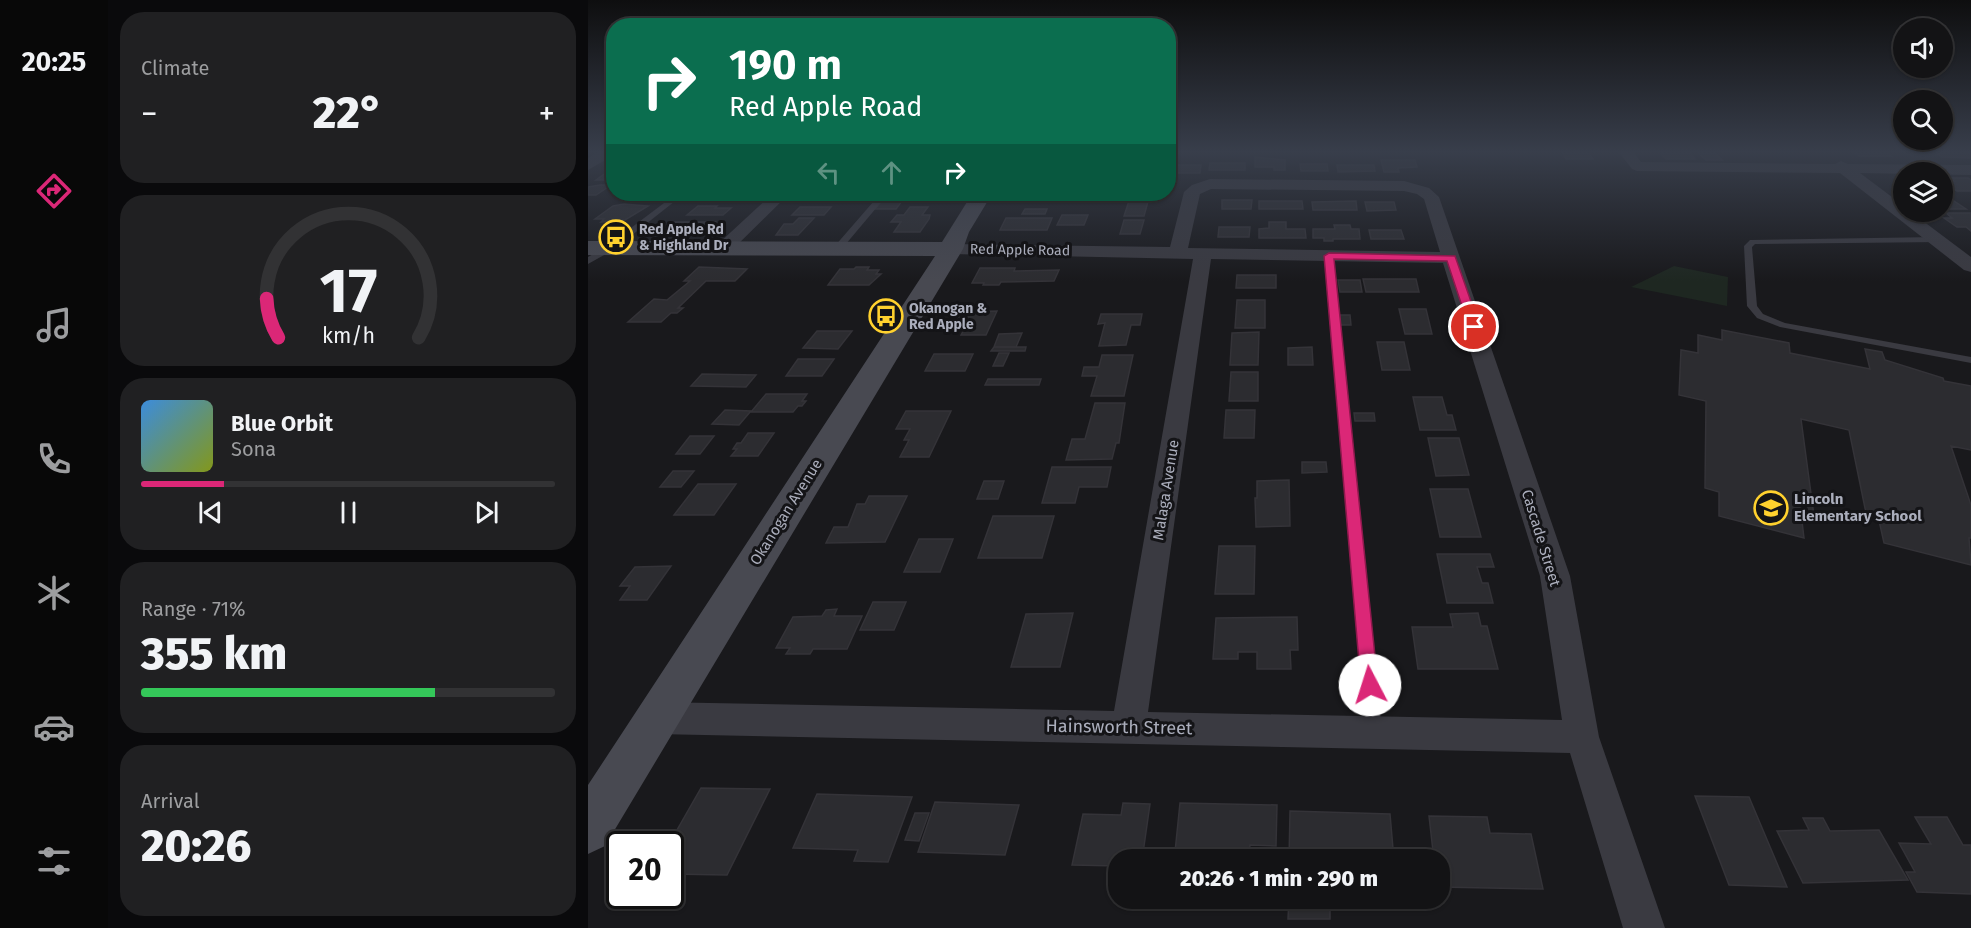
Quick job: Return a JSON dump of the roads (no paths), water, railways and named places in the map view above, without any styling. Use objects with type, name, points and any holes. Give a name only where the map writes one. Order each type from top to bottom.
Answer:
[{"type":"street","name":"Malaga Avenue","points":[[1129,727],[1190,253],[1192,194]]},
{"type":"street","name":"Cascade Street","points":[[1427,194],[1431,197],[1555,576],[1582,737],[1644,928]]},
{"type":"street","points":[[1878,194],[1971,266]]},
{"type":"street","points":[[724,248],[774,201]]},
{"type":"street","name":"Okanogan Avenue","points":[[588,829],[951,249],[958,232],[978,201]]},
{"type":"street","name":"Red Apple Road","points":[[599,248],[951,249],[1451,258]]},
{"type":"street","name":"Hainsworth Street","points":[[656,718],[1582,737]]},
{"type":"lane","points":[[588,261],[599,248],[670,201]]},
{"type":"lane","points":[[837,249],[878,201]]},
{"type":"lane","points":[[1937,240],[1753,242],[1748,246],[1752,306],[1760,316],[1783,325],[1971,360]]},
{"type":"lane","points":[[1329,256],[1374,733]]},
{"type":"place","name":"Red Apple Rd & Highland Dr","points":[[616,237]]},
{"type":"place","name":"Okanogan & Red Apple","points":[[886,316]]},
{"type":"place","name":"Lincoln Elementary School","points":[[1771,508]]}]
